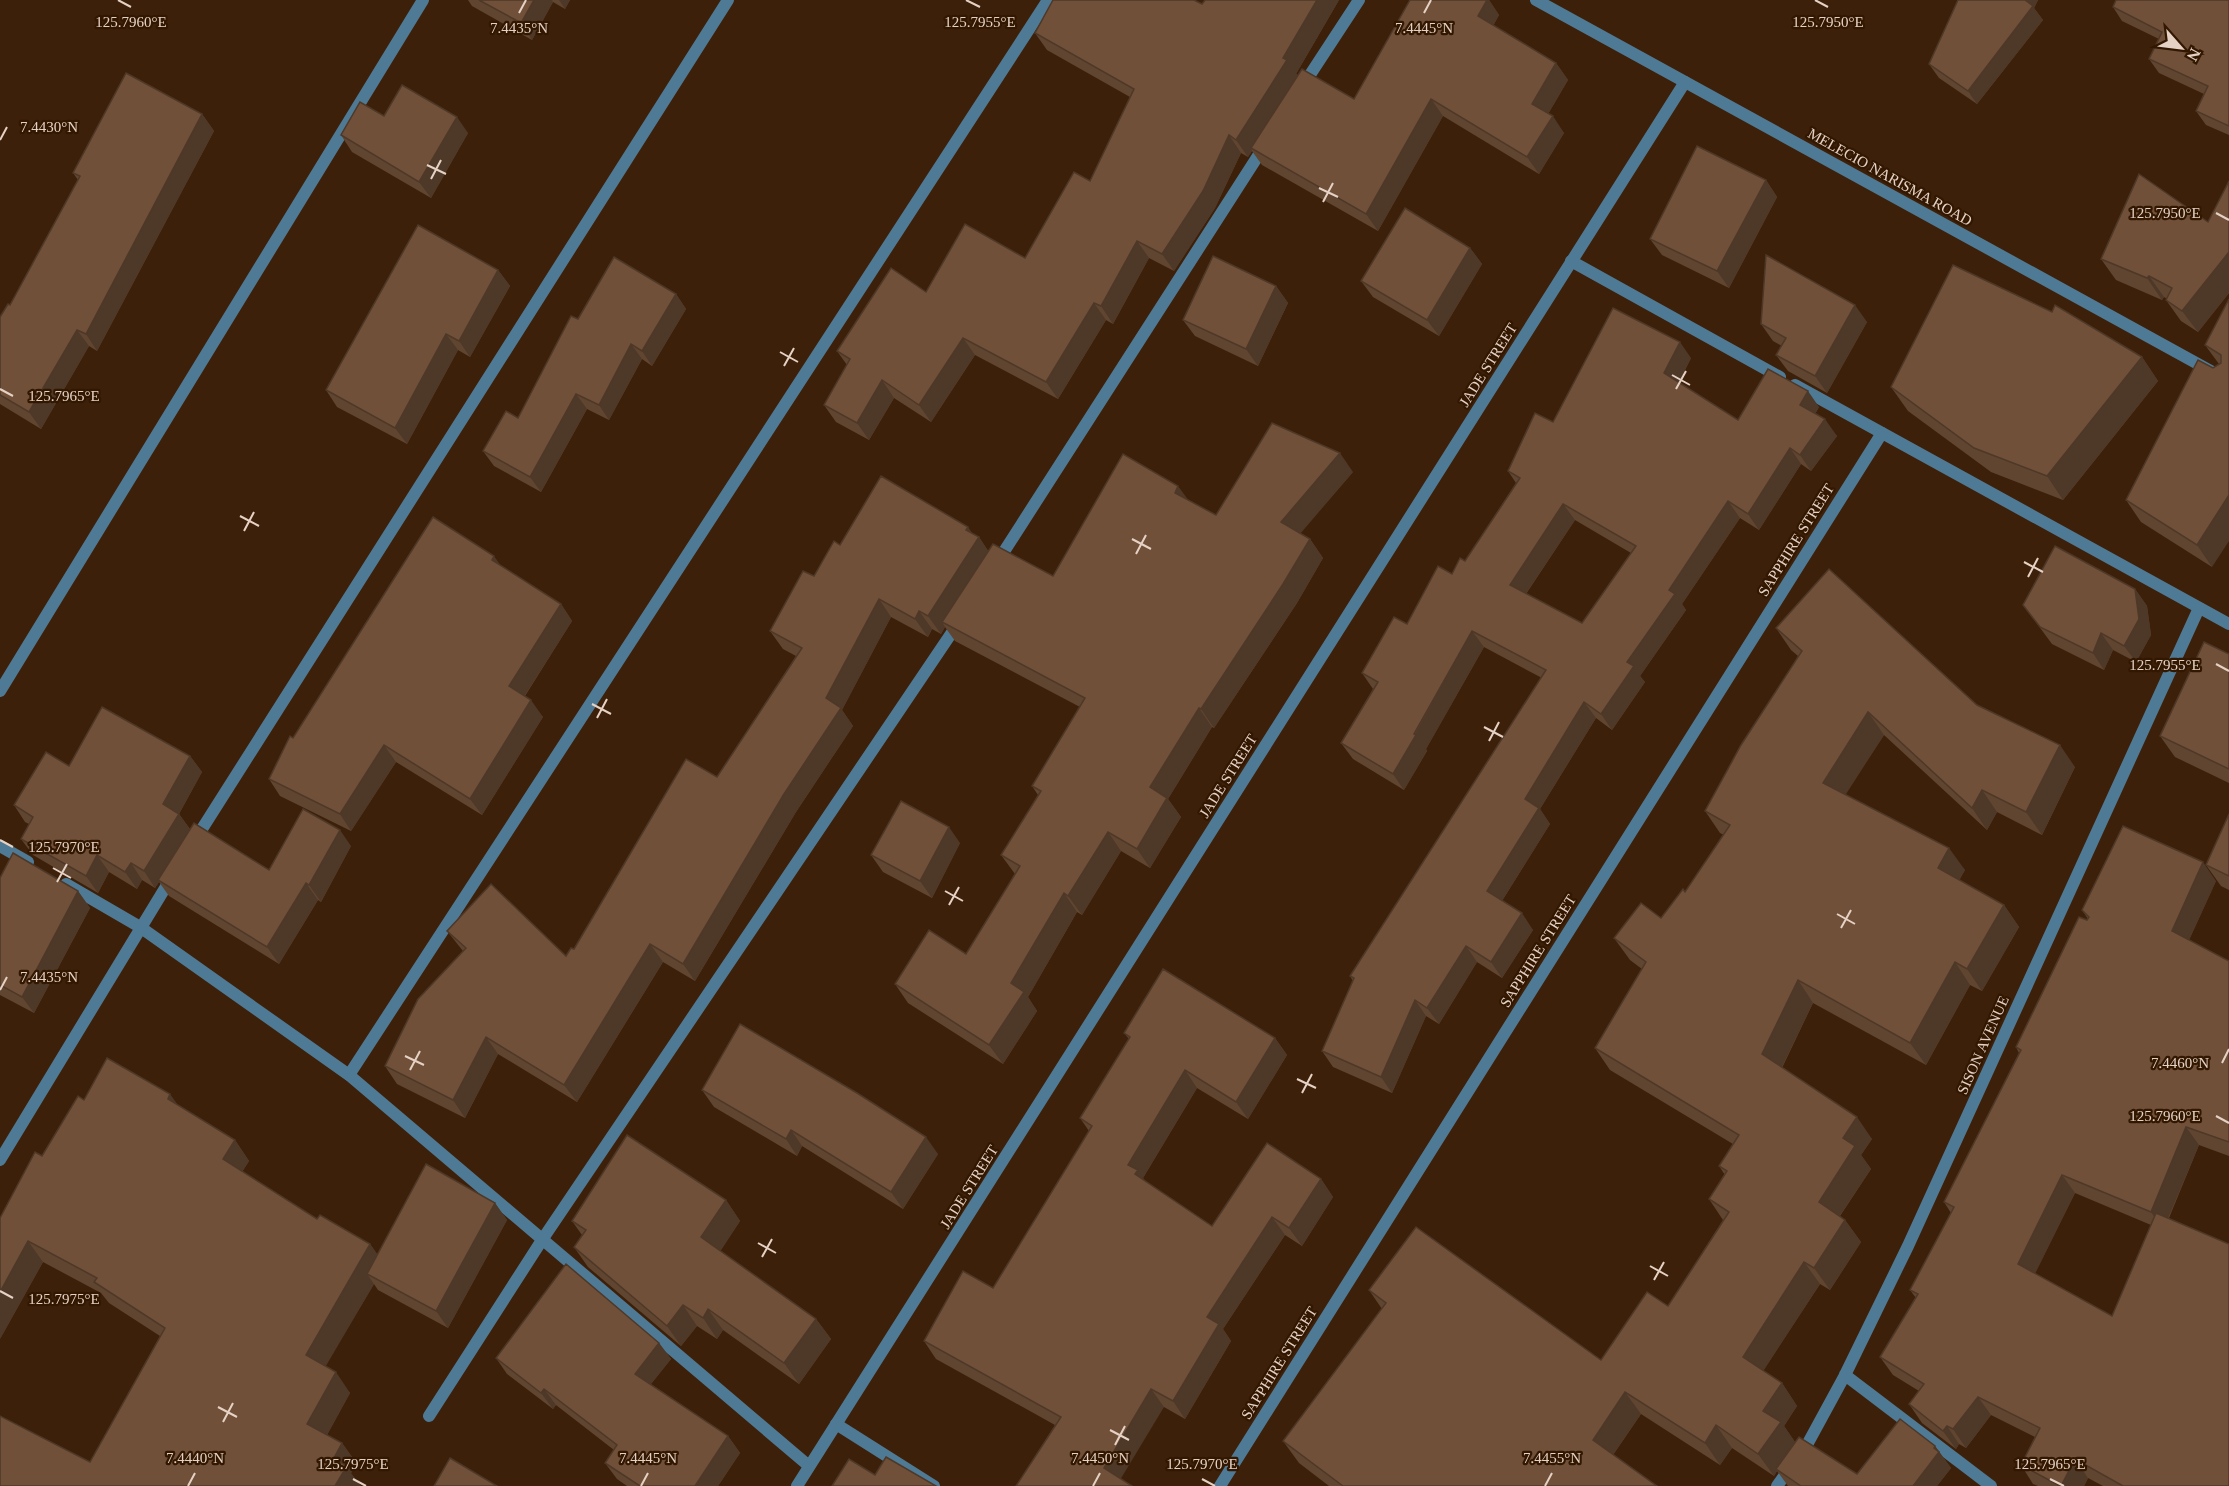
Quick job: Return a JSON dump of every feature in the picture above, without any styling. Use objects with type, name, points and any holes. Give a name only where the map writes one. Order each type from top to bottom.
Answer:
[{"type":"street","points":[[0,691],[423,0]]},
{"type":"street","points":[[191,847],[728,0]]},
{"type":"street","points":[[349,1075],[1048,0]]},
{"type":"street","points":[[1294,100],[1359,0]]},
{"type":"street","name":"MELECIO NARISMA ROAD","points":[[1536,0],[2229,381]]},
{"type":"street","name":"JADE STREET","points":[[797,1486],[1685,81]]},
{"type":"street","points":[[992,570],[1275,130]]},
{"type":"street","points":[[1571,261],[2229,624]]},
{"type":"street","name":"SAPPHIRE STREET","points":[[1220,1486],[1882,432]]},
{"type":"street","name":"SISON AVENUE","points":[[1777,1486],[1808,1443],[1845,1375],[1908,1246],[2199,608]]},
{"type":"street","points":[[429,1416],[542,1240],[966,610]]},
{"type":"street","points":[[0,846],[140,927],[349,1075],[809,1466]]},
{"type":"street","points":[[0,1160],[178,867]]},
{"type":"street","points":[[1845,1375],[1991,1486]]},
{"type":"street","points":[[836,1424],[934,1486]]},
{"type":"building","points":[[479,0],[534,0],[521,23]]},
{"type":"building","points":[[1053,0],[1194,0],[1202,4],[1205,0],[1317,0],[1283,58],[1287,60],[1236,140],[1229,135],[1203,191],[1162,254],[1137,241],[1101,306],[1094,303],[1046,382],[963,338],[919,405],[882,380],[857,423],[824,405],[850,359],[837,351],[891,268],[926,292],[965,224],[1025,258],[1074,172],[1090,181],[1134,89],[1035,33]]},
{"type":"building","points":[[1410,0],[1487,0],[1478,16],[1556,63],[1532,104],[1553,116],[1527,157],[1431,99],[1366,214],[1251,148],[1302,69],[1354,99]]},
{"type":"building","points":[[1958,0],[2025,0],[2033,6],[1968,91],[1929,64]]},
{"type":"building","points":[[2116,0],[2229,0],[2229,126],[2196,111],[2208,86],[2149,59],[2162,32],[2113,7]]},
{"type":"building","points":[[126,73],[202,114],[86,334],[77,330],[29,412],[0,395],[0,317],[8,304],[10,305],[80,176],[73,173]]},
{"type":"building","points":[[402,85],[457,117],[419,182],[341,135],[360,102],[384,116]]},
{"type":"building","points":[[1697,146],[1766,180],[1717,271],[1650,239]]},
{"type":"building","points":[[2139,174],[2208,222],[2229,181],[2229,252],[2182,311],[2166,300],[2172,288],[2149,276],[2147,278],[2101,259]]},
{"type":"building","points":[[1405,208],[1470,248],[1427,320],[1361,281]]},
{"type":"building","points":[[418,225],[498,270],[459,341],[446,334],[395,428],[326,390]]},
{"type":"building","points":[[1766,255],[1855,305],[1815,376],[1776,355],[1786,338],[1761,324]]},
{"type":"building","points":[[1213,256],[1276,286],[1246,349],[1183,320]]},
{"type":"building","points":[[614,257],[676,294],[642,351],[631,344],[599,405],[576,394],[530,477],[483,451],[506,411],[518,418],[571,316],[578,319]]},
{"type":"building","points":[[1953,265],[2052,312],[2055,305],[2142,357],[2047,476],[1974,448],[1891,387]]},
{"type":"building","points":[[2229,299],[2229,495],[2197,545],[2126,500],[2198,360],[2213,368],[2221,363],[2221,355],[2205,345]]},
{"type":"building","points":[[1613,308],[1680,342],[1664,373],[1738,420],[1768,369],[1808,391],[1800,405],[1825,419],[1800,455],[1790,448],[1748,514],[1728,501],[1669,590],[1675,594],[1627,662],[1634,666],[1601,714],[1584,702],[1525,799],[1539,808],[1487,891],[1522,913],[1491,962],[1466,946],[1427,1008],[1415,1000],[1381,1077],[1322,1051],[1354,978],[1350,976],[1546,670],[1472,631],[1393,774],[1341,743],[1378,682],[1362,673],[1394,617],[1407,624],[1438,566],[1452,574],[1460,558],[1465,561],[1520,478],[1508,471],[1535,413],[1553,422]],"holes":[[[1563,504],[1636,546],[1582,623],[1510,585]]]},
{"type":"building","points":[[1272,423],[1340,453],[1281,522],[1310,539],[1150,787],[1167,798],[1137,849],[1108,832],[1068,896],[1064,893],[1011,983],[1024,992],[989,1045],[895,984],[929,930],[966,954],[1020,866],[1001,855],[1041,791],[1032,786],[1085,698],[942,622],[993,544],[1053,576],[1123,454],[1178,486],[1175,493],[1216,515]]},
{"type":"building","points":[[881,476],[968,527],[966,530],[979,537],[928,616],[919,611],[915,619],[879,599],[826,698],[841,708],[784,794],[683,964],[650,944],[564,1085],[486,1037],[453,1100],[385,1066],[418,999],[466,948],[447,931],[491,884],[566,956],[571,948],[574,949],[686,759],[717,777],[802,648],[770,631],[803,571],[814,576],[834,541],[840,545]]},
{"type":"building","points":[[433,517],[494,556],[492,560],[561,604],[509,686],[531,700],[470,799],[384,745],[340,814],[269,779],[290,736],[293,738]]},
{"type":"building","points":[[2055,546],[2135,589],[2139,619],[2124,646],[2101,633],[2093,653],[2040,627],[2023,605]]},
{"type":"building","points":[[1829,569],[1977,705],[2060,745],[2026,812],[1982,790],[1972,808],[1868,712],[1823,783],[1949,848],[1938,868],[2004,905],[1967,969],[1955,962],[1910,1043],[1798,980],[1762,1054],[1857,1117],[1843,1138],[1855,1146],[1819,1202],[1845,1220],[1814,1268],[1804,1262],[1743,1357],[1782,1383],[1763,1411],[1781,1422],[1758,1454],[1716,1425],[1705,1443],[1625,1392],[1593,1440],[1657,1486],[1343,1486],[1283,1441],[1386,1303],[1369,1290],[1416,1227],[1601,1360],[1647,1292],[1668,1306],[1729,1212],[1709,1199],[1727,1171],[1719,1166],[1739,1135],[1595,1048],[1646,962],[1614,938],[1641,903],[1661,918],[1683,889],[1685,892],[1730,825],[1705,811],[1741,745],[1802,651],[1776,628]]},
{"type":"building","points":[[2204,642],[2229,654],[2229,769],[2160,736]]},
{"type":"building","points":[[102,707],[190,756],[163,804],[179,814],[144,871],[131,863],[125,872],[97,855],[86,876],[21,839],[33,817],[14,805],[46,752],[69,766]]},
{"type":"building","points":[[901,801],[949,827],[920,881],[871,855]]},
{"type":"building","points":[[303,809],[340,830],[309,885],[306,883],[267,947],[158,880],[194,823],[269,870]]},
{"type":"building","points":[[2229,814],[2229,876],[2206,865]]},
{"type":"building","points":[[2123,826],[2203,862],[2172,931],[2229,961],[2229,1142],[2186,1127],[2151,1212],[2062,1175],[2018,1264],[2112,1316],[2156,1213],[2229,1244],[2229,1486],[2123,1486],[2075,1459],[2060,1486],[2021,1465],[2040,1428],[1978,1397],[1953,1429],[1947,1426],[1943,1431],[1909,1404],[1924,1384],[1880,1357],[1918,1294],[1910,1290],[1954,1207],[1944,1202],[2021,1050],[2016,1047],[2079,917],[2087,920],[2089,917],[2082,910]]},
{"type":"building","points":[[13,853],[78,891],[22,997],[0,985],[0,878]]},
{"type":"building","points":[[1163,969],[1275,1038],[1236,1102],[1185,1070],[1128,1165],[1138,1170],[1135,1174],[1212,1226],[1267,1143],[1321,1179],[1289,1228],[1272,1217],[1207,1317],[1219,1324],[1173,1401],[1151,1389],[1104,1468],[1132,1486],[1016,1486],[1061,1417],[924,1341],[963,1271],[993,1288],[1092,1126],[1080,1118],[1130,1037],[1124,1033]]},
{"type":"building","points":[[740,1024],[926,1137],[891,1192],[791,1130],[786,1139],[702,1090]]},
{"type":"building","points":[[107,1058],[170,1094],[168,1099],[235,1140],[223,1159],[317,1219],[320,1215],[370,1244],[306,1355],[336,1372],[307,1424],[342,1443],[334,1458],[347,1466],[335,1486],[0,1486],[0,1416],[90,1462],[165,1328],[94,1282],[97,1278],[28,1241],[0,1292],[0,1218],[35,1152],[42,1156],[78,1096],[84,1100]]},
{"type":"building","points":[[627,1135],[726,1200],[701,1237],[816,1319],[784,1363],[708,1309],[703,1318],[683,1305],[667,1326],[574,1247],[586,1230],[572,1221]]},
{"type":"building","points":[[426,1164],[495,1203],[436,1311],[367,1274]]},
{"type":"building","points":[[566,1264],[659,1343],[635,1374],[728,1436],[695,1486],[640,1486],[605,1463],[617,1445],[544,1389],[541,1393],[496,1358]]},
{"type":"building","points":[[1900,1419],[1935,1446],[1934,1448],[1939,1452],[1913,1486],[1801,1486],[1776,1469],[1799,1437],[1857,1474]]},
{"type":"building","points":[[886,1457],[936,1486],[832,1486],[849,1459],[875,1475]]},
{"type":"building","points":[[450,1458],[497,1486],[434,1486]]}]
